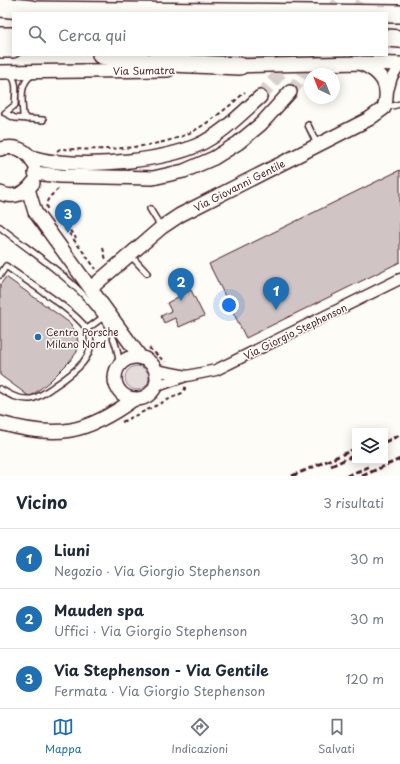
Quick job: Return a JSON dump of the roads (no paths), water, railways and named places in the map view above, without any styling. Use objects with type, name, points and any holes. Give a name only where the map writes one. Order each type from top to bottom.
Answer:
[{"type":"highway","points":[[0,7],[31,10]]},
{"type":"highway","points":[[0,10],[216,12]]},
{"type":"highway","points":[[388,14],[400,14]]},
{"type":"highway","points":[[0,36],[12,36]]},
{"type":"highway","points":[[388,38],[400,39]]},
{"type":"highway","points":[[0,49],[12,49]]},
{"type":"highway","points":[[108,56],[147,62],[240,66]]},
{"type":"street","name":"Via Sumatra","points":[[2,72],[165,70],[240,66],[360,63],[400,64]]},
{"type":"street","points":[[360,63],[376,70],[388,91]]},
{"type":"street","points":[[384,108],[392,77],[400,64]]},
{"type":"street","points":[[35,173],[153,178],[184,171],[214,158],[238,143],[261,124],[290,92]]},
{"type":"street","points":[[31,157],[58,162],[94,162],[154,158],[174,154],[199,144],[222,130],[260,97]]},
{"type":"street","name":"Via Giovanni Gentile","points":[[91,288],[162,227],[180,215],[369,119],[384,108]]},
{"type":"street","points":[[0,149],[8,147],[25,151],[31,157],[35,173],[33,182],[22,194],[13,196],[0,194]]},
{"type":"street","points":[[0,423],[40,432],[77,429],[106,418],[134,399],[145,397],[154,387],[156,375],[155,370],[149,363],[144,352],[91,288],[35,212],[28,189]]},
{"type":"street","name":"Via Giorgio Stephenson","points":[[154,387],[187,376],[205,373],[229,364],[400,279]]},
{"type":"street","points":[[134,399],[124,396],[117,387],[115,379],[119,366],[129,358],[144,352]]},
{"type":"street","name":"Via Giorgio Stephenson","points":[[155,370],[187,376]]},
{"type":"lane","points":[[2,72],[13,77],[16,86],[14,105],[5,113],[15,118],[42,120]]},
{"type":"lane","points":[[28,120],[23,115],[22,90],[27,79],[34,74],[46,72]]},
{"type":"lane","name":"Via Giovanni Gentile","points":[[384,108],[400,104]]},
{"type":"lane","points":[[308,125],[318,145]]},
{"type":"lane","points":[[150,209],[162,227]]},
{"type":"lane","points":[[0,227],[83,294],[102,318],[117,344],[119,366]]},
{"type":"lane","points":[[130,255],[147,273]]},
{"type":"lane","points":[[0,275],[6,266],[76,317],[87,329],[91,347],[86,360],[72,375],[32,399],[15,398],[0,389]]},
{"type":"lane","points":[[87,329],[102,318]]},
{"type":"tunnel","points":[[331,12],[341,0]]},
{"type":"tunnel","points":[[355,12],[365,0]]},
{"type":"tunnel","points":[[260,97],[294,56]]},
{"type":"tunnel","points":[[290,92],[319,56]]},
{"type":"railway","points":[[388,441],[400,435]]},
{"type":"railway","points":[[292,476],[352,450]]},
{"type":"railway","points":[[331,466],[352,456]]},
{"type":"railway","points":[[362,476],[400,459]]},
{"type":"railway","points":[[347,476],[368,467]]},
{"type":"place","name":"Via Stephenson - Via Gentile","points":[[68,233]]},
{"type":"place","name":"Mauden spa","points":[[181,301]]},
{"type":"place","name":"Liuni","points":[[276,310]]},
{"type":"place","name":"Centro Porsche Milano Nord","points":[[38,337]]}]
